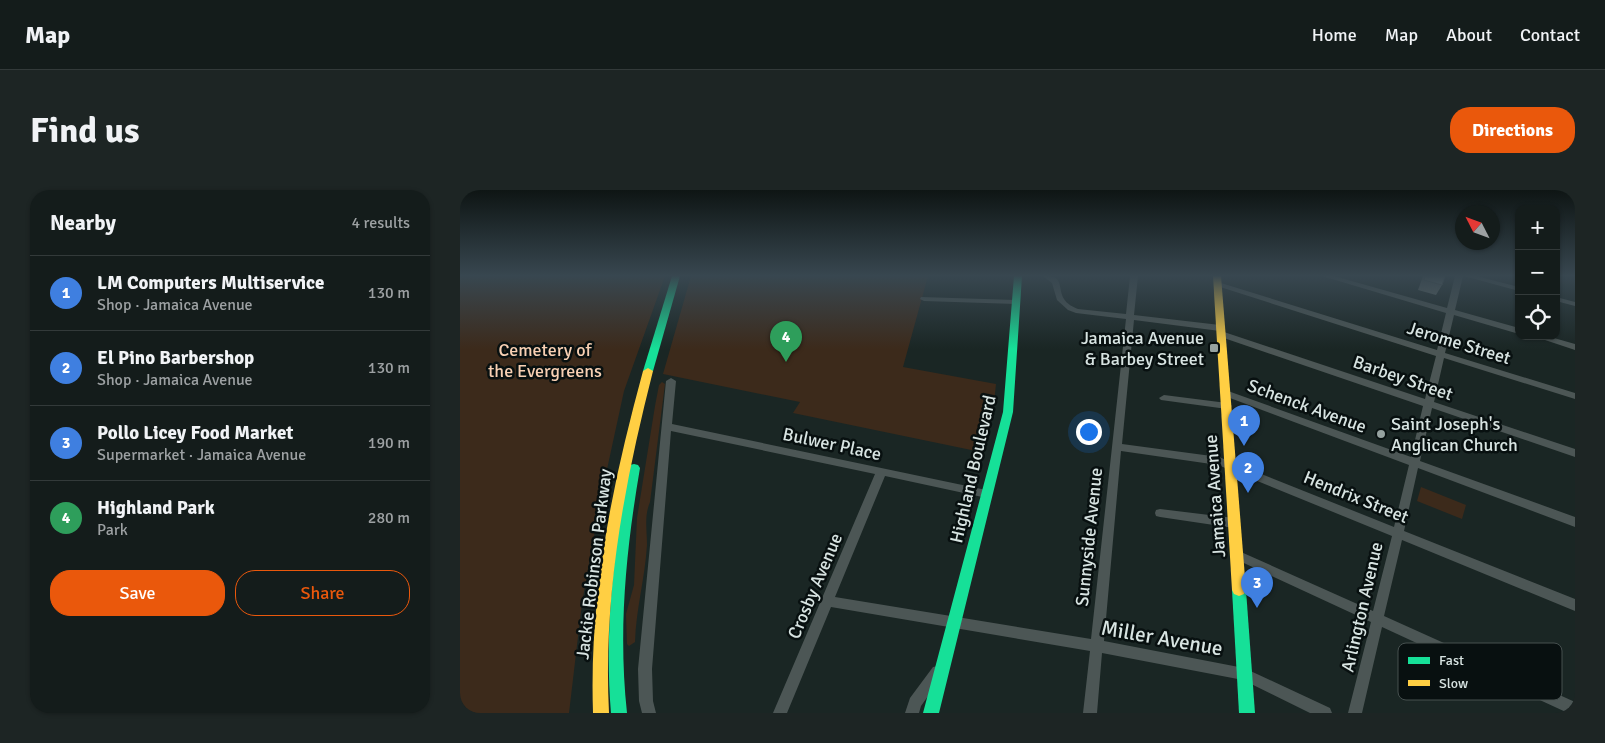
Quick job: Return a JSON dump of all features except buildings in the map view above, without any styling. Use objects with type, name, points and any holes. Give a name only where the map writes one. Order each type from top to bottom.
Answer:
[{"type":"main road","name":"Jackie Robinson Parkway","points":[[601,713],[600,639],[613,517],[639,396],[668,300]]},
{"type":"main road","name":"Jackie Robinson Parkway","points":[[619,713],[614,672],[614,637],[631,484],[649,390],[677,300]]},
{"type":"main road","name":"Jamaica Avenue","points":[[1219,300],[1247,713]]},
{"type":"main road","name":"Highland Boulevard","points":[[931,713],[1008,412],[1016,302]]},
{"type":"street","points":[[967,300],[1016,302]]},
{"type":"street","name":"Barbey Street","points":[[1060,300],[1071,309],[1088,314],[1221,331],[1575,452]]},
{"type":"street","name":"Sunnyside Avenue","points":[[1090,713],[1132,300]]},
{"type":"street","name":"Jerome Street","points":[[1281,300],[1440,354],[1575,396]]},
{"type":"street","points":[[1412,300],[1515,330]]},
{"type":"street","name":"Arlington Avenue","points":[[1355,713],[1452,300]]},
{"type":"street","points":[[1561,300],[1575,304]]},
{"type":"street","points":[[1551,340],[1575,347]]},
{"type":"street","points":[[649,713],[646,701],[645,669],[669,427],[671,381]]},
{"type":"street","name":"Schenck Avenue","points":[[1225,393],[1575,522]]},
{"type":"street","points":[[1164,398],[1227,406]]},
{"type":"street","name":"Bulwer Place","points":[[669,427],[987,494]]},
{"type":"street","name":"Hendrix Street","points":[[1117,447],[1219,460],[1575,605]]},
{"type":"street","name":"Crosby Avenue","points":[[780,713],[881,472]]},
{"type":"street","points":[[1160,513],[1234,523]]},
{"type":"street","points":[[1237,555],[1430,643]]},
{"type":"street","name":"Miller Avenue","points":[[827,601],[1097,646],[1244,674],[1325,713]]},
{"type":"street","name":"Highland Boulevard","points":[[912,713],[915,703],[942,667]]},
{"type":"street","points":[[1555,700],[1575,709]]},
{"type":"green space","name":"Cemetery of the Evergreens","points":[[460,300],[656,300],[624,391],[601,497],[582,603],[569,713],[460,713]]},
{"type":"green space","points":[[684,300],[921,300],[903,367],[996,384],[993,412],[981,452],[793,413],[800,402],[663,374]]},
{"type":"green space","points":[[662,382],[665,384],[650,502],[646,518],[646,557],[635,642],[629,646],[627,644],[626,614],[634,585],[637,518],[655,406],[659,385]]},
{"type":"green space","points":[[1421,487],[1466,505],[1462,519],[1417,501]]},
{"type":"traffic: fast","points":[[648,371],[669,300]]},
{"type":"traffic: fast","points":[[931,713],[1008,412],[1016,300]]},
{"type":"traffic: fast","points":[[619,713],[616,683],[615,621],[620,559],[634,468]]},
{"type":"traffic: fast","points":[[1239,590],[1247,713]]},
{"type":"traffic: slow","points":[[1219,300],[1239,590]]},
{"type":"traffic: slow","points":[[601,713],[599,671],[600,628],[610,541],[627,453],[648,371]]},
{"type":"place","name":"Jamaica Avenue & Barbey Street","points":[[1214,348]]},
{"type":"place","name":"Highland Park","points":[[786,362]]},
{"type":"place","name":"Saint Joseph's Anglican Church","points":[[1381,434]]},
{"type":"place","name":"LM Computers Multiservice","points":[[1244,446]]},
{"type":"place","name":"El Pino Barbershop","points":[[1248,493]]},
{"type":"place","name":"Pollo Licey Food Market","points":[[1257,608]]}]
